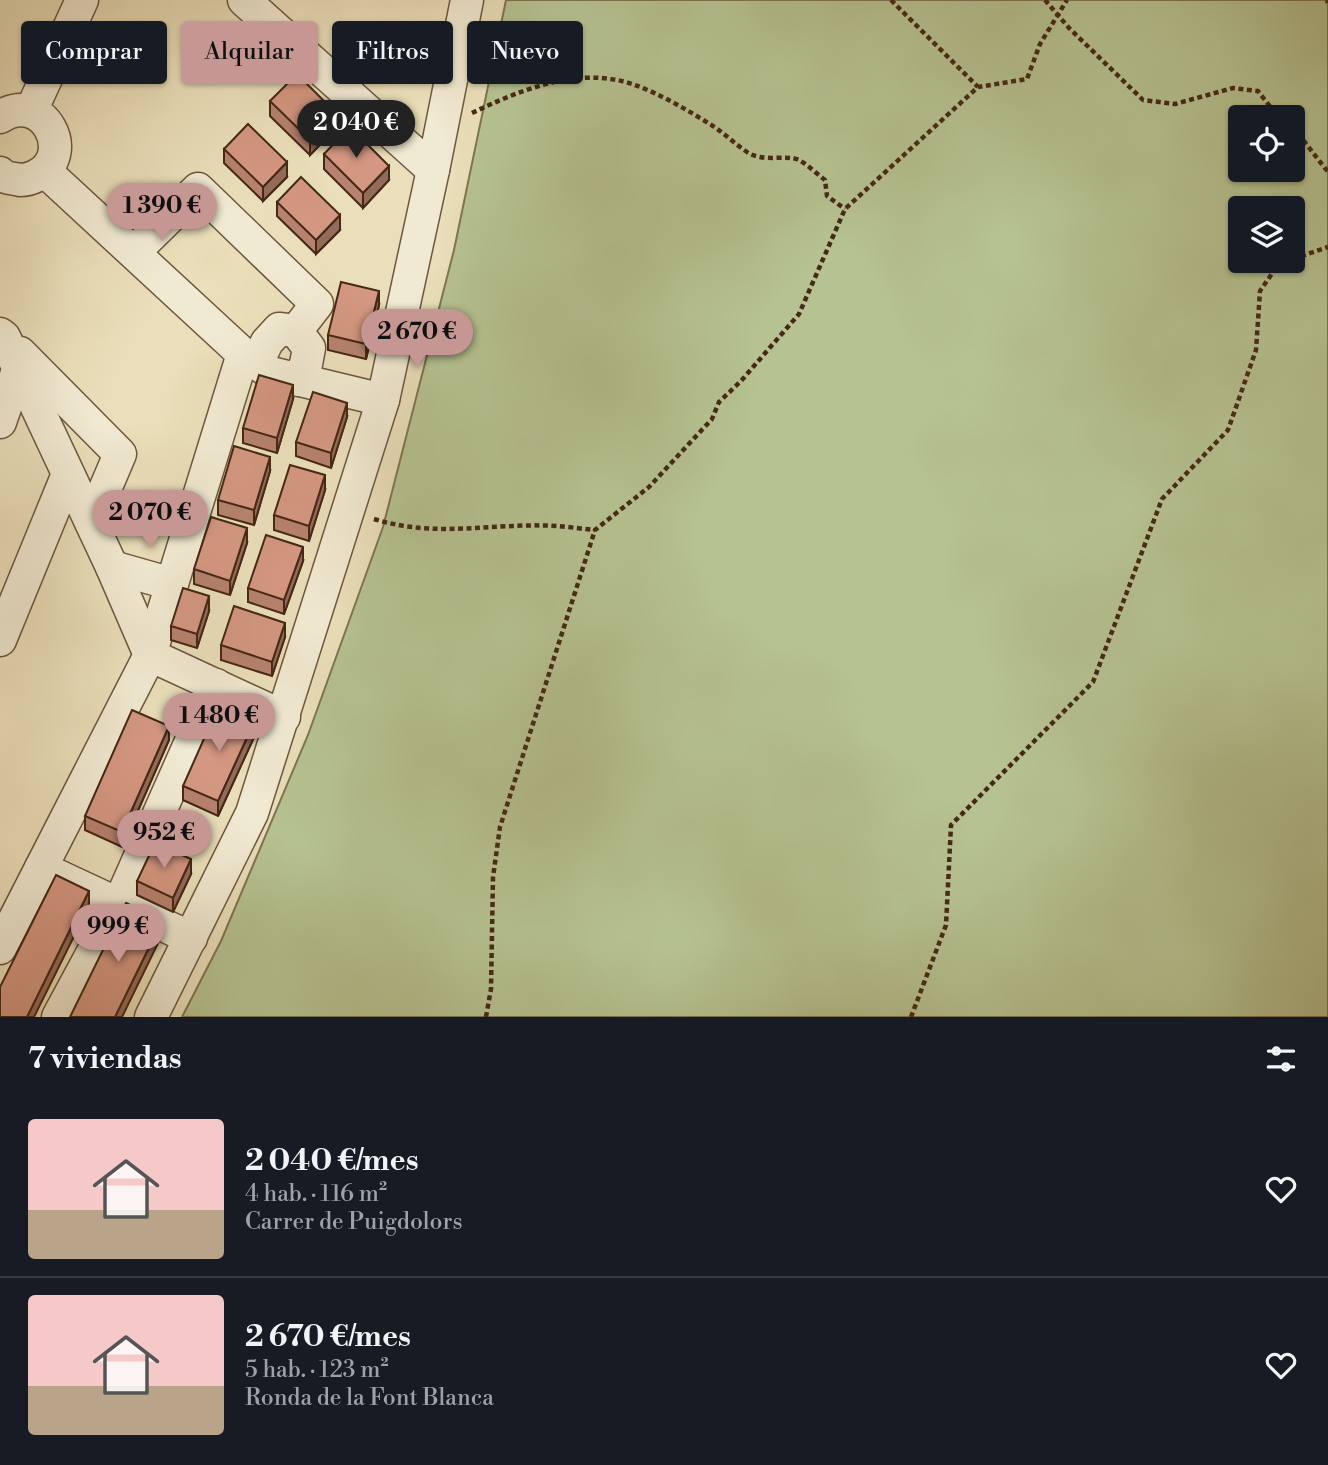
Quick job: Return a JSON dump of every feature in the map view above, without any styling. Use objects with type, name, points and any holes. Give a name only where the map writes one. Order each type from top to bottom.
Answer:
[{"type":"street","points":[[31,111],[82,0]]},
{"type":"street","points":[[244,0],[433,170]]},
{"type":"street","points":[[151,1017],[252,813],[383,400],[467,0]]},
{"type":"street","points":[[0,117],[10,110],[31,111],[50,125],[56,149],[45,171],[26,180],[2,179]]},
{"type":"street","points":[[45,171],[250,358],[271,373],[383,400]]},
{"type":"street","points":[[134,252],[198,189],[317,304],[296,331]]},
{"type":"street","points":[[0,948],[150,655],[250,358],[279,329],[296,331],[309,348],[299,380]]},
{"type":"street","points":[[2,335],[112,567],[150,655],[284,718]]},
{"type":"street","points":[[2,335],[120,454],[91,522]]},
{"type":"street","points":[[0,422],[19,367]]},
{"type":"street","points":[[0,640],[68,474]]},
{"type":"street","points":[[112,567],[172,584]]},
{"type":"street","points":[[58,1017],[119,904],[216,685]]},
{"type":"street","points":[[41,868],[191,937]]},
{"type":"path","points":[[891,0],[978,87]]},
{"type":"path","points":[[1045,0],[1143,100],[1175,104],[1233,88],[1258,91],[1269,105]]},
{"type":"path","points":[[486,1017],[491,989],[493,877],[500,827],[596,530],[649,487],[712,419],[719,402],[741,381],[799,314],[845,209],[978,87],[1027,79],[1040,44],[1068,0]]},
{"type":"path","points":[[442,126],[524,89],[558,81],[594,78],[630,83],[659,95],[713,126],[750,154],[773,159],[798,159],[825,180],[827,196],[845,209]]},
{"type":"path","points":[[1305,142],[1328,172]]},
{"type":"path","points":[[1305,255],[1328,247]]},
{"type":"path","points":[[911,1017],[946,925],[951,825],[1093,682],[1162,499],[1228,430],[1256,350],[1260,291],[1272,273]]},
{"type":"path","points":[[348,510],[391,524],[430,529],[557,526],[596,530]]},
{"type":"green space","points":[[506,0],[1328,0],[1328,1017],[182,1017],[221,941],[308,735],[383,527],[454,250],[489,84],[583,84],[583,21],[502,21]]},
{"type":"building","points":[[287,84],[307,84],[336,113],[310,140],[270,101]]},
{"type":"building","points":[[248,124],[287,162],[263,187],[224,149]]},
{"type":"building","points":[[350,127],[389,166],[363,193],[324,154]]},
{"type":"building","points":[[301,177],[340,215],[316,240],[277,202]]},
{"type":"building","points":[[341,282],[379,291],[366,344],[328,335]]},
{"type":"building","points":[[259,375],[293,385],[277,438],[243,428]]},
{"type":"building","points":[[313,392],[347,403],[331,453],[296,442]]},
{"type":"building","points":[[234,446],[270,457],[254,510],[218,500]]},
{"type":"building","points":[[290,465],[325,475],[309,526],[274,515]]},
{"type":"building","points":[[211,517],[247,528],[230,581],[194,569]]},
{"type":"building","points":[[266,535],[303,547],[284,600],[248,588]]},
{"type":"building","points":[[183,588],[209,596],[197,634],[171,626]]},
{"type":"building","points":[[234,606],[285,623],[272,662],[221,645]]},
{"type":"building","points":[[219,705],[255,720],[218,801],[183,786]]},
{"type":"building","points":[[132,710],[169,726],[122,832],[85,816]]},
{"type":"building","points":[[155,843],[191,859],[173,898],[137,881]]},
{"type":"building","points":[[56,875],[89,891],[27,1017],[0,1017],[0,987]]},
{"type":"building","points":[[126,903],[162,921],[115,1017],[70,1017]]}]
